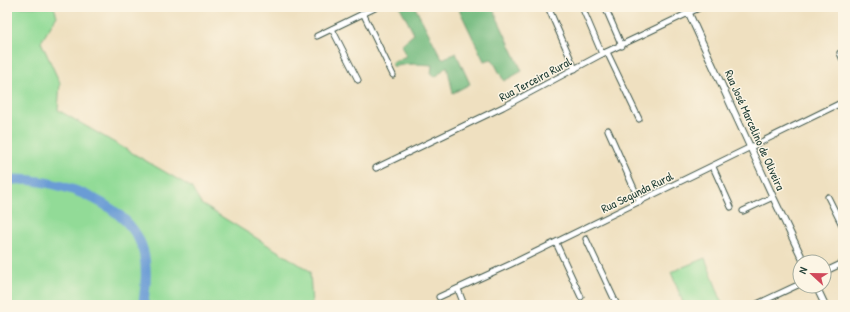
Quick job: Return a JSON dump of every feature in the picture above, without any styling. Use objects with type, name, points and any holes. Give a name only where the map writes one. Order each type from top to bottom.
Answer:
[{"type":"street","points":[[317,36],[377,7]]},
{"type":"street","points":[[548,7],[575,69]]},
{"type":"street","points":[[582,7],[639,119]]},
{"type":"street","points":[[605,7],[622,46]]},
{"type":"street","name":"Rua José Marcelino de Oliveira","points":[[686,7],[800,254]]},
{"type":"street","name":"Rua Terceira Rural","points":[[376,168],[401,153],[427,146],[605,53],[701,7]]},
{"type":"street","points":[[363,14],[393,75]]},
{"type":"street","points":[[332,29],[358,80]]},
{"type":"street","points":[[840,53],[843,60]]},
{"type":"street","name":"Rua Segunda Rural","points":[[439,297],[613,217],[640,202],[843,102]]},
{"type":"street","points":[[608,130],[640,202]]},
{"type":"street","points":[[713,167],[730,207]]},
{"type":"street","points":[[743,211],[773,194]]},
{"type":"street","points":[[828,197],[843,227]]},
{"type":"street","points":[[586,239],[617,305]]},
{"type":"street","points":[[556,243],[581,297]]},
{"type":"street","points":[[832,268],[843,263]]},
{"type":"street","points":[[456,288],[464,305]]},
{"type":"street","points":[[755,305],[792,288]]},
{"type":"street","points":[[819,294],[824,305]]},
{"type":"green space","points":[[7,7],[54,7],[57,16],[41,42],[60,83],[58,110],[191,187],[201,204],[310,271],[312,305],[7,305]]},
{"type":"green space","points":[[400,7],[415,7],[442,59],[456,53],[470,84],[453,93],[447,66],[436,77],[431,74],[432,65],[408,64],[394,67],[391,63],[406,56],[401,45],[414,34]]},
{"type":"green space","points":[[458,7],[492,7],[522,71],[504,81],[492,59],[484,61]]},
{"type":"green space","points":[[705,258],[723,305],[684,305],[671,272]]},
{"type":"waterway","points":[[7,180],[44,182],[64,187],[84,194],[102,203],[119,215],[132,228],[141,244],[143,251],[146,274],[143,305]]}]
